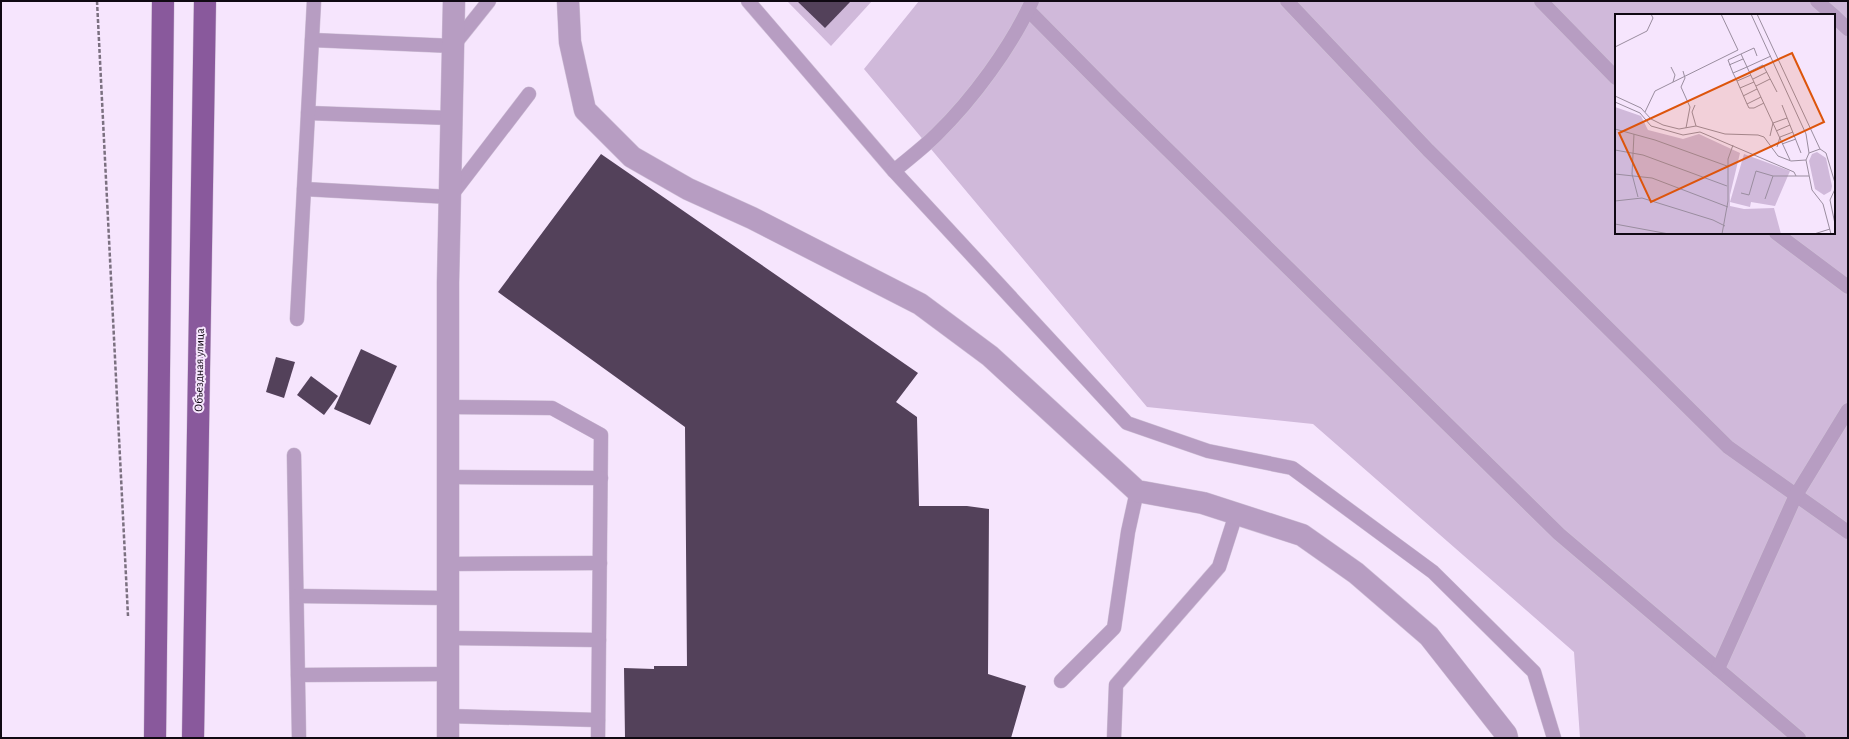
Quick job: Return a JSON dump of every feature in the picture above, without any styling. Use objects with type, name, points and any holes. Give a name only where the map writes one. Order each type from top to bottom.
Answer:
[{"type":"main road","points":[[155,738],[163,1]]},
{"type":"main road","name":"Объездная улица","points":[[193,738],[204,1]]},
{"type":"street","points":[[448,738],[448,407],[454,1]]},
{"type":"street","points":[[568,1],[570,42],[585,110],[632,157],[688,189],[752,218],[920,304],[990,356],[1137,491],[1203,503],[1302,535],[1356,573],[1429,636],[1506,734],[1507,738]]},
{"type":"lane","points":[[297,319],[314,1]]},
{"type":"lane","points":[[312,40],[453,46],[489,1]]},
{"type":"lane","points":[[748,1],[894,171],[1127,423],[1208,451],[1292,468],[1433,572],[1534,672],[1554,738]]},
{"type":"lane","points":[[1287,1],[1428,150],[1728,447],[1848,532]]},
{"type":"lane","points":[[1541,1],[1615,77]]},
{"type":"lane","points":[[1817,1],[1831,14]]},
{"type":"lane","points":[[894,171],[936,135],[966,102],[994,65],[1030,6],[1132,115],[1560,534],[1799,738]]},
{"type":"lane","points":[[1835,18],[1848,29]]},
{"type":"lane","points":[[304,189],[450,197],[529,94]]},
{"type":"lane","points":[[308,113],[452,118]]},
{"type":"lane","points":[[1777,234],[1848,287]]},
{"type":"lane","points":[[448,407],[552,408],[601,435],[602,478],[598,738]]},
{"type":"lane","points":[[1718,669],[1796,495],[1848,410]]},
{"type":"lane","points":[[294,455],[299,738]]},
{"type":"lane","points":[[448,477],[602,478]]},
{"type":"lane","points":[[1061,681],[1114,628],[1128,532],[1137,491]]},
{"type":"lane","points":[[1114,738],[1116,685],[1219,567],[1236,514]]},
{"type":"lane","points":[[448,564],[600,563]]},
{"type":"lane","points":[[297,596],[448,598]]},
{"type":"lane","points":[[448,638],[599,640]]},
{"type":"lane","points":[[298,675],[448,674]]},
{"type":"lane","points":[[448,716],[598,720]]},
{"type":"path","points":[[97,1],[129,623]]},
{"type":"shaded area","points":[[787,1],[872,1],[831,46]]},
{"type":"shaded area","points":[[919,1],[1848,1],[1848,738],[1580,738],[1574,652],[1313,424],[1147,407],[864,69]]},
{"type":"building","points":[[797,1],[851,1],[825,28]]},
{"type":"building","points":[[601,154],[918,373],[896,402],[917,417],[919,506],[967,506],[989,509],[988,674],[1026,686],[1011,738],[625,738],[624,668],[654,669],[654,666],[687,666],[685,427],[498,292]]},
{"type":"building","points":[[361,349],[397,366],[370,425],[334,409]]},
{"type":"building","points":[[276,357],[295,362],[284,398],[266,392]]},
{"type":"building","points":[[311,376],[338,396],[324,415],[297,395]]}]
